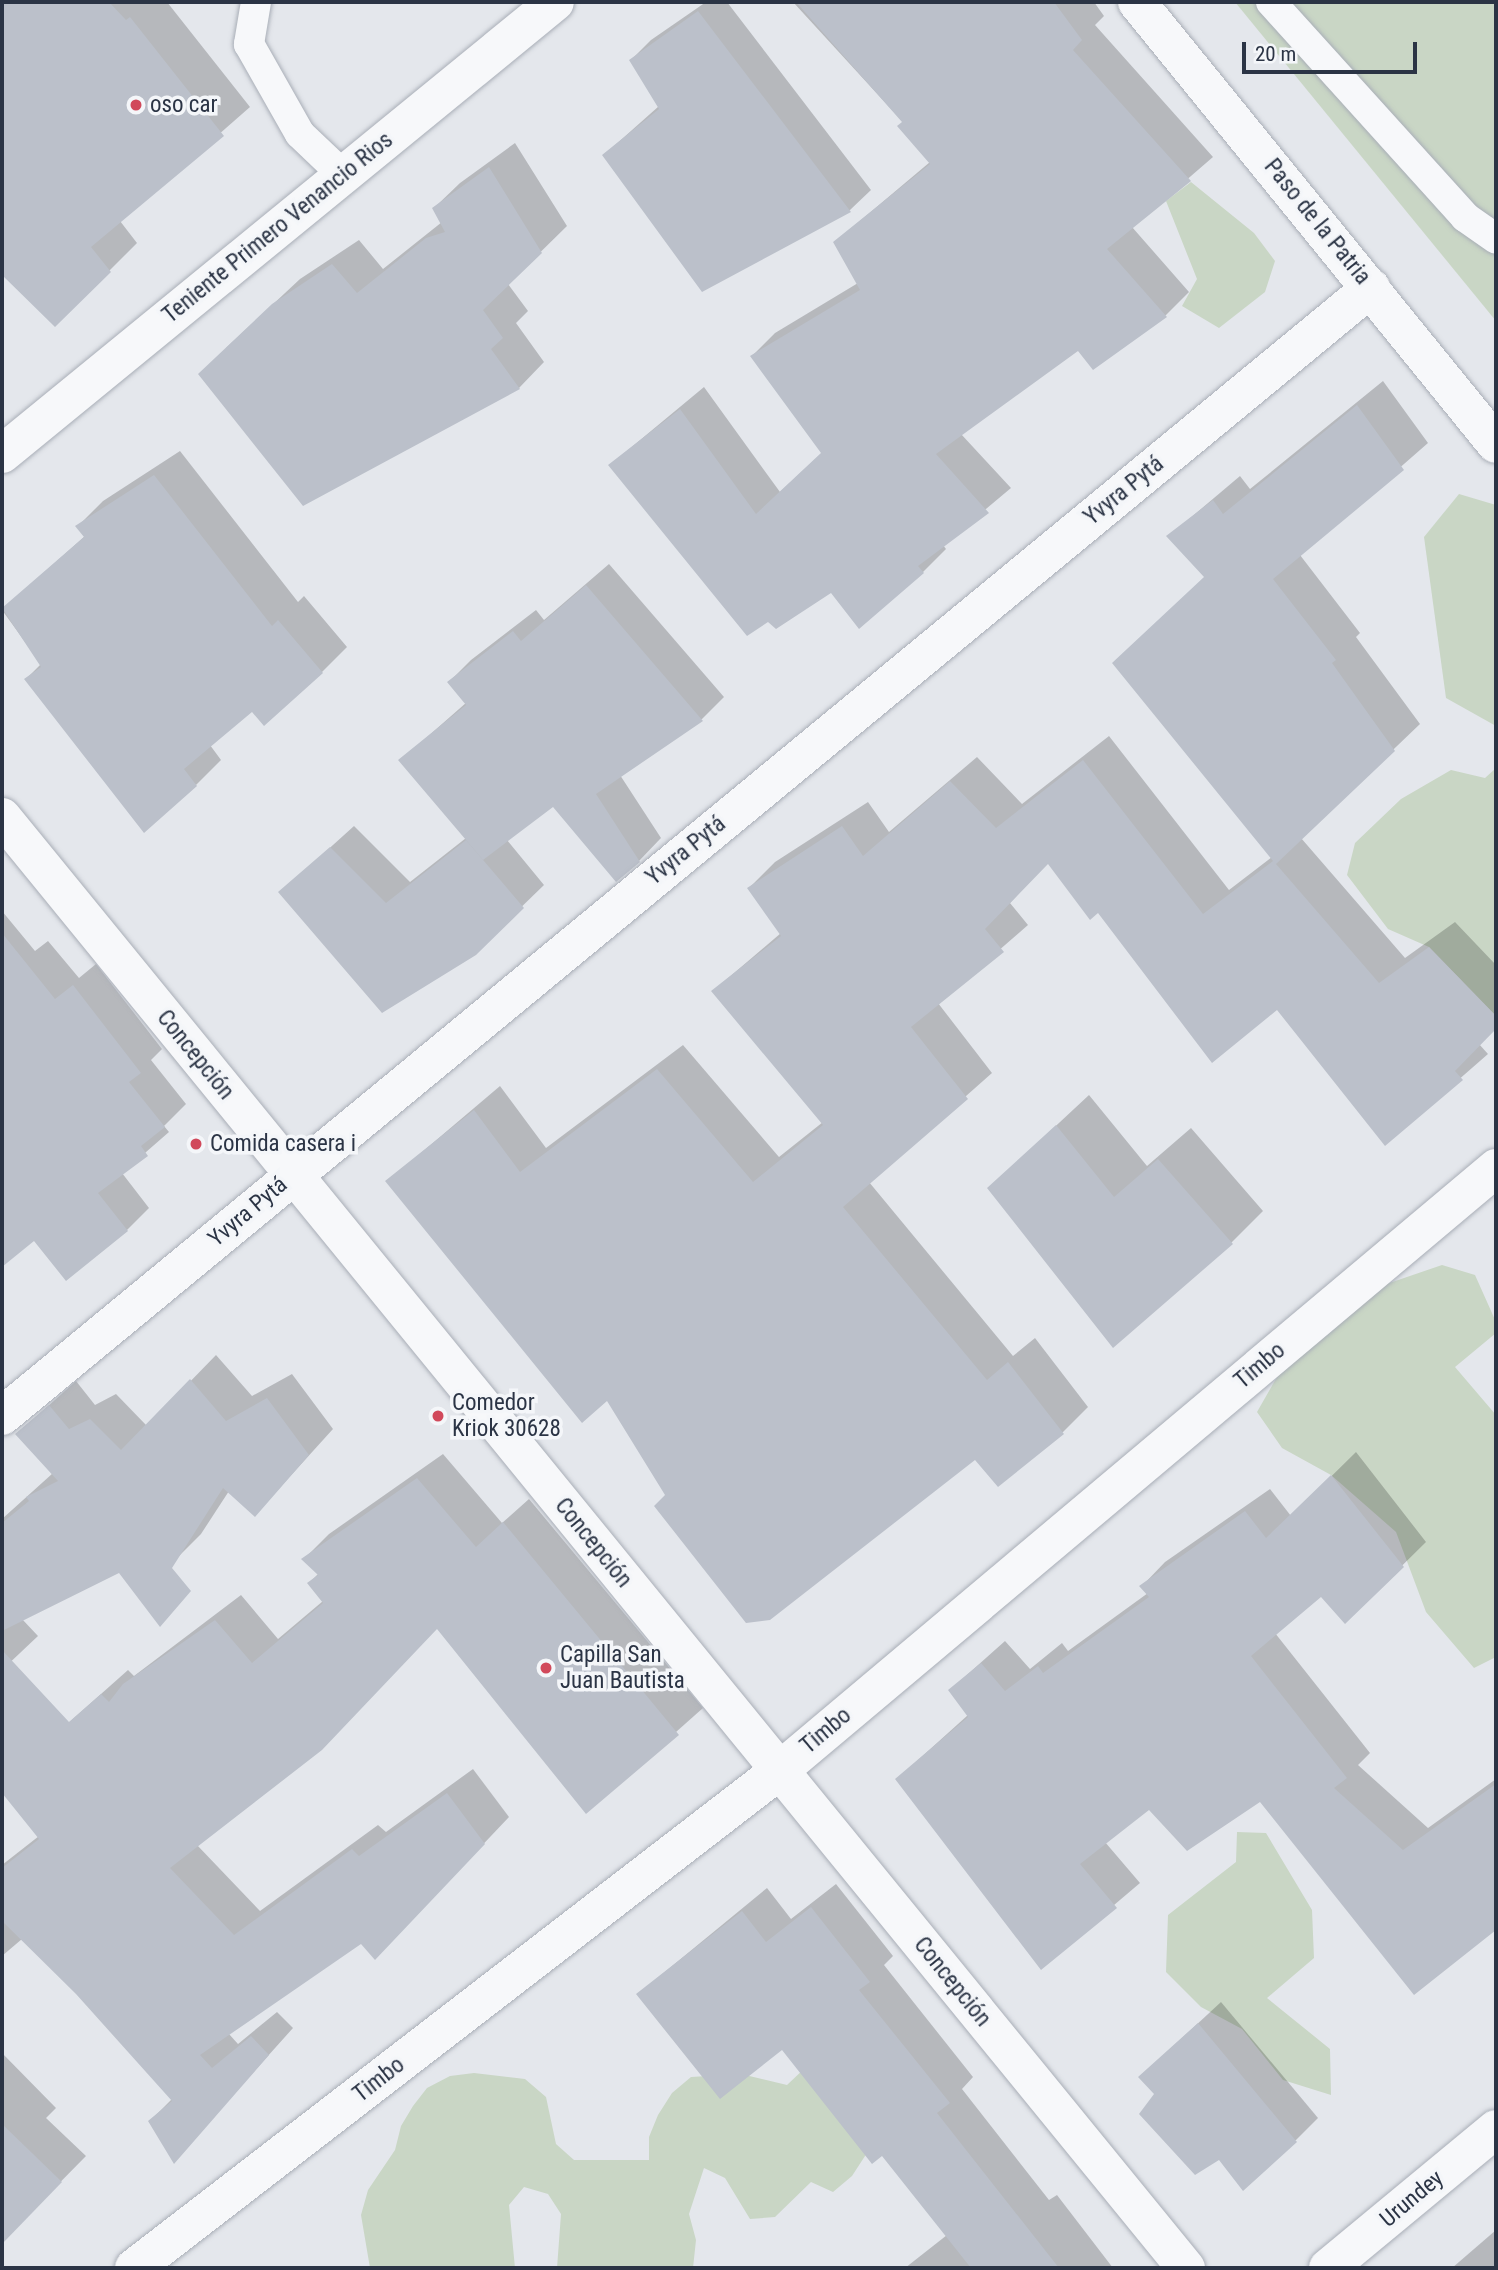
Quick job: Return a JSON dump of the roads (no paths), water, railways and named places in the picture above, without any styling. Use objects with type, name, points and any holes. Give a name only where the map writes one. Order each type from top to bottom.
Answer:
[{"type":"street","name":"Teniente Primero Venancio Rios","points":[[2,454],[555,2]]},
{"type":"street","name":"Paso de la Patria","points":[[1137,2],[1496,444]]},
{"type":"street","name":"Yvyra Pytá","points":[[2,1416],[1371,288]]},
{"type":"street","name":"Concepción","points":[[2,817],[1186,2268]]},
{"type":"street","name":"Timbo","points":[[134,2268],[779,1771],[1496,1168]]},
{"type":"street","name":"Urundey","points":[[1328,2268],[1496,2129]]},
{"type":"lane","points":[[256,2],[249,44],[300,134],[343,175]]},
{"type":"lane","points":[[1271,2],[1465,217],[1496,239]]},
{"type":"place","name":"oso car","points":[[136,105]]},
{"type":"place","name":"Comida casera i","points":[[196,1144]]},
{"type":"place","name":"Comedor Kriok 30628","points":[[438,1416]]},
{"type":"place","name":"Capilla San Juan Bautista","points":[[546,1668]]}]
